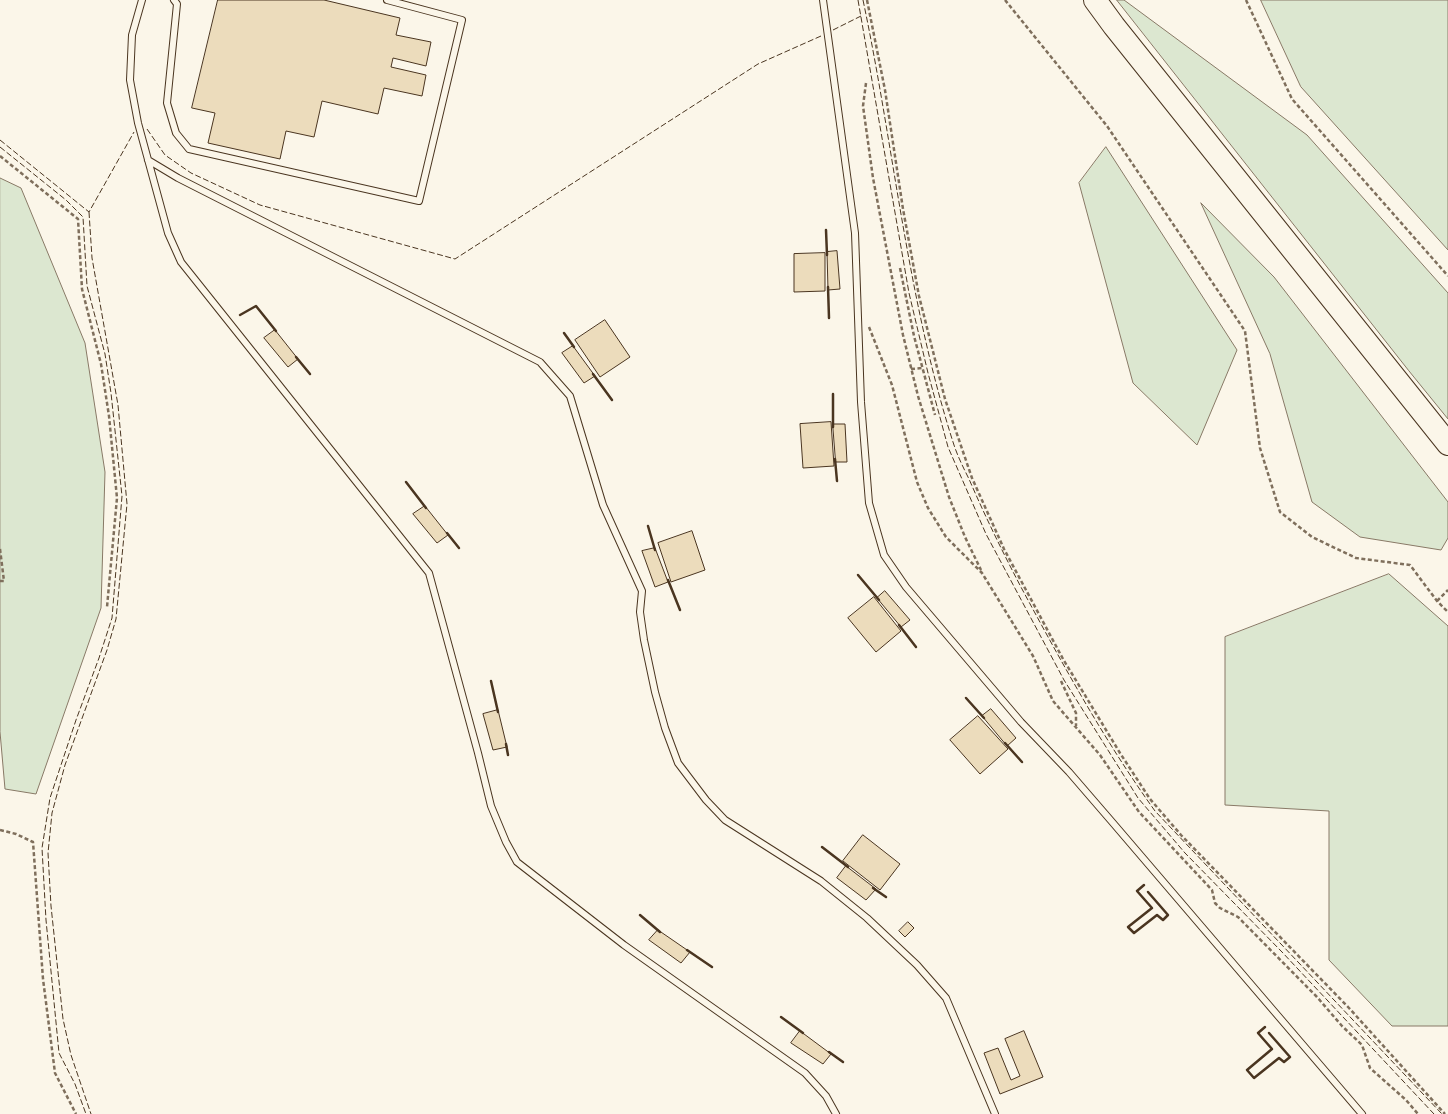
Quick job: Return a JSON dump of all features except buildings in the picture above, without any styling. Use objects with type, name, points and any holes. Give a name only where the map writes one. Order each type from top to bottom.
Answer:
[{"type":"highway","points":[[1095,0],[1448,444]]},
{"type":"lane","points":[[142,0],[132,35],[130,80],[138,123],[168,232],[181,262],[429,572],[478,753],[490,806],[517,862],[624,945],[805,1072],[826,1096],[836,1114]]},
{"type":"lane","points":[[174,0],[177,4],[167,103],[176,133],[189,149],[419,201],[462,20],[387,0]]},
{"type":"lane","points":[[823,0],[855,233],[861,402],[869,502],[884,555],[906,587],[1021,722],[1069,772],[1362,1114]]},
{"type":"lane","points":[[148,160],[178,178],[540,362],[570,396],[603,505],[642,591],[640,612],[644,640],[662,719],[678,763],[706,800],[725,820],[821,881],[868,918],[916,965],[946,998],[996,1114]]},
{"type":"path","points":[[867,0],[885,90],[918,286],[945,399],[972,478],[1004,549],[1063,659],[1150,799],[1181,835],[1349,1008],[1445,1114]]},
{"type":"path","points":[[1005,0],[1107,126],[1245,331],[1260,448],[1280,512],[1312,537],[1356,558],[1410,565],[1437,601],[1448,612]]},
{"type":"path","points":[[1246,0],[1292,99],[1448,276]]},
{"type":"path","points":[[866,83],[863,106],[872,178],[911,369],[949,497],[982,573],[1032,656],[1053,701],[1100,755],[1139,812],[1212,890],[1215,903],[1220,908],[1238,917],[1317,997],[1362,1046],[1370,1068],[1406,1100],[1418,1114]]},
{"type":"path","points":[[0,156],[78,219],[82,289],[101,364],[109,416],[117,498],[108,607]]},
{"type":"path","points":[[900,268],[922,368],[935,415]]},
{"type":"path","points":[[859,311],[872,333],[892,385],[916,482],[928,508],[946,537],[982,573]]},
{"type":"path","points":[[911,369],[922,368]]},
{"type":"path","points":[[0,550],[2,581]]},
{"type":"path","points":[[1437,601],[1448,590]]},
{"type":"path","points":[[1061,681],[1076,713],[1076,726]]},
{"type":"path","points":[[0,830],[16,834],[33,842],[43,978],[55,1074],[76,1114]]},
{"type":"green space","points":[[1117,0],[1124,0],[1307,135],[1448,293],[1448,419],[1409,371]]},
{"type":"green space","points":[[1261,0],[1448,0],[1448,250],[1301,87]]},
{"type":"green space","points":[[1106,147],[1237,350],[1197,445],[1133,383],[1079,183]]},
{"type":"green space","points":[[0,178],[21,188],[85,343],[105,472],[101,608],[36,794],[5,789],[0,732]]},
{"type":"green space","points":[[1201,203],[1274,277],[1448,502],[1448,538],[1441,550],[1360,537],[1312,502],[1270,354]]},
{"type":"green space","points":[[1389,574],[1448,626],[1448,1026],[1392,1026],[1329,960],[1329,811],[1225,805],[1225,637]]},
{"type":"fence","points":[[858,0],[909,293],[928,373],[948,447],[986,534],[1064,680],[1138,798],[1185,853],[1282,952],[1434,1114]]},
{"type":"fence","points":[[863,0],[912,278],[937,388],[958,456],[1015,575],[1085,702],[1118,757],[1155,811],[1442,1114]]},
{"type":"fence","points":[[833,30],[861,16]]},
{"type":"fence","points":[[147,129],[165,155],[191,173],[260,205],[455,259],[758,64],[821,36]]},
{"type":"fence","points":[[0,140],[89,212],[134,132]]},
{"type":"fence","points":[[0,147],[66,200],[83,217],[87,286],[105,354],[122,496],[112,618],[50,798],[42,848],[46,920],[59,1053],[75,1084],[86,1114]]},
{"type":"fence","points":[[89,212],[92,258],[118,405],[127,504],[116,619],[107,650],[65,765],[52,813],[48,853],[51,906],[63,1019],[71,1055],[91,1114]]},
{"type":"wall","points":[[826,230],[827,255]]},
{"type":"wall","points":[[828,287],[829,318]]},
{"type":"wall","points":[[240,315],[256,306],[276,331]]},
{"type":"wall","points":[[564,333],[574,347]]},
{"type":"wall","points":[[296,357],[310,374]]},
{"type":"wall","points":[[593,374],[612,400]]},
{"type":"wall","points":[[833,394],[833,427]]},
{"type":"wall","points":[[835,459],[837,481]]},
{"type":"wall","points":[[406,482],[426,508]]},
{"type":"wall","points":[[648,526],[655,550]]},
{"type":"wall","points":[[447,533],[459,548]]},
{"type":"wall","points":[[858,575],[879,600]]},
{"type":"wall","points":[[668,580],[680,610]]},
{"type":"wall","points":[[899,625],[916,647]]},
{"type":"wall","points":[[491,681],[498,712]]},
{"type":"wall","points":[[966,698],[984,718]]},
{"type":"wall","points":[[1005,743],[1022,762]]},
{"type":"wall","points":[[506,744],[508,755]]},
{"type":"wall","points":[[822,847],[848,867]]},
{"type":"wall","points":[[1144,885],[1137,891],[1152,908],[1128,927],[1134,933],[1157,915],[1163,920],[1168,915],[1148,892]]},
{"type":"wall","points":[[873,888],[886,897]]},
{"type":"wall","points":[[640,915],[660,932]]},
{"type":"wall","points":[[687,950],[712,967]]},
{"type":"wall","points":[[781,1017],[803,1033]]},
{"type":"wall","points":[[1265,1027],[1258,1033],[1272,1049],[1247,1070],[1254,1078],[1279,1058],[1284,1062],[1290,1057],[1269,1033]]},
{"type":"wall","points":[[829,1052],[843,1062]]}]
